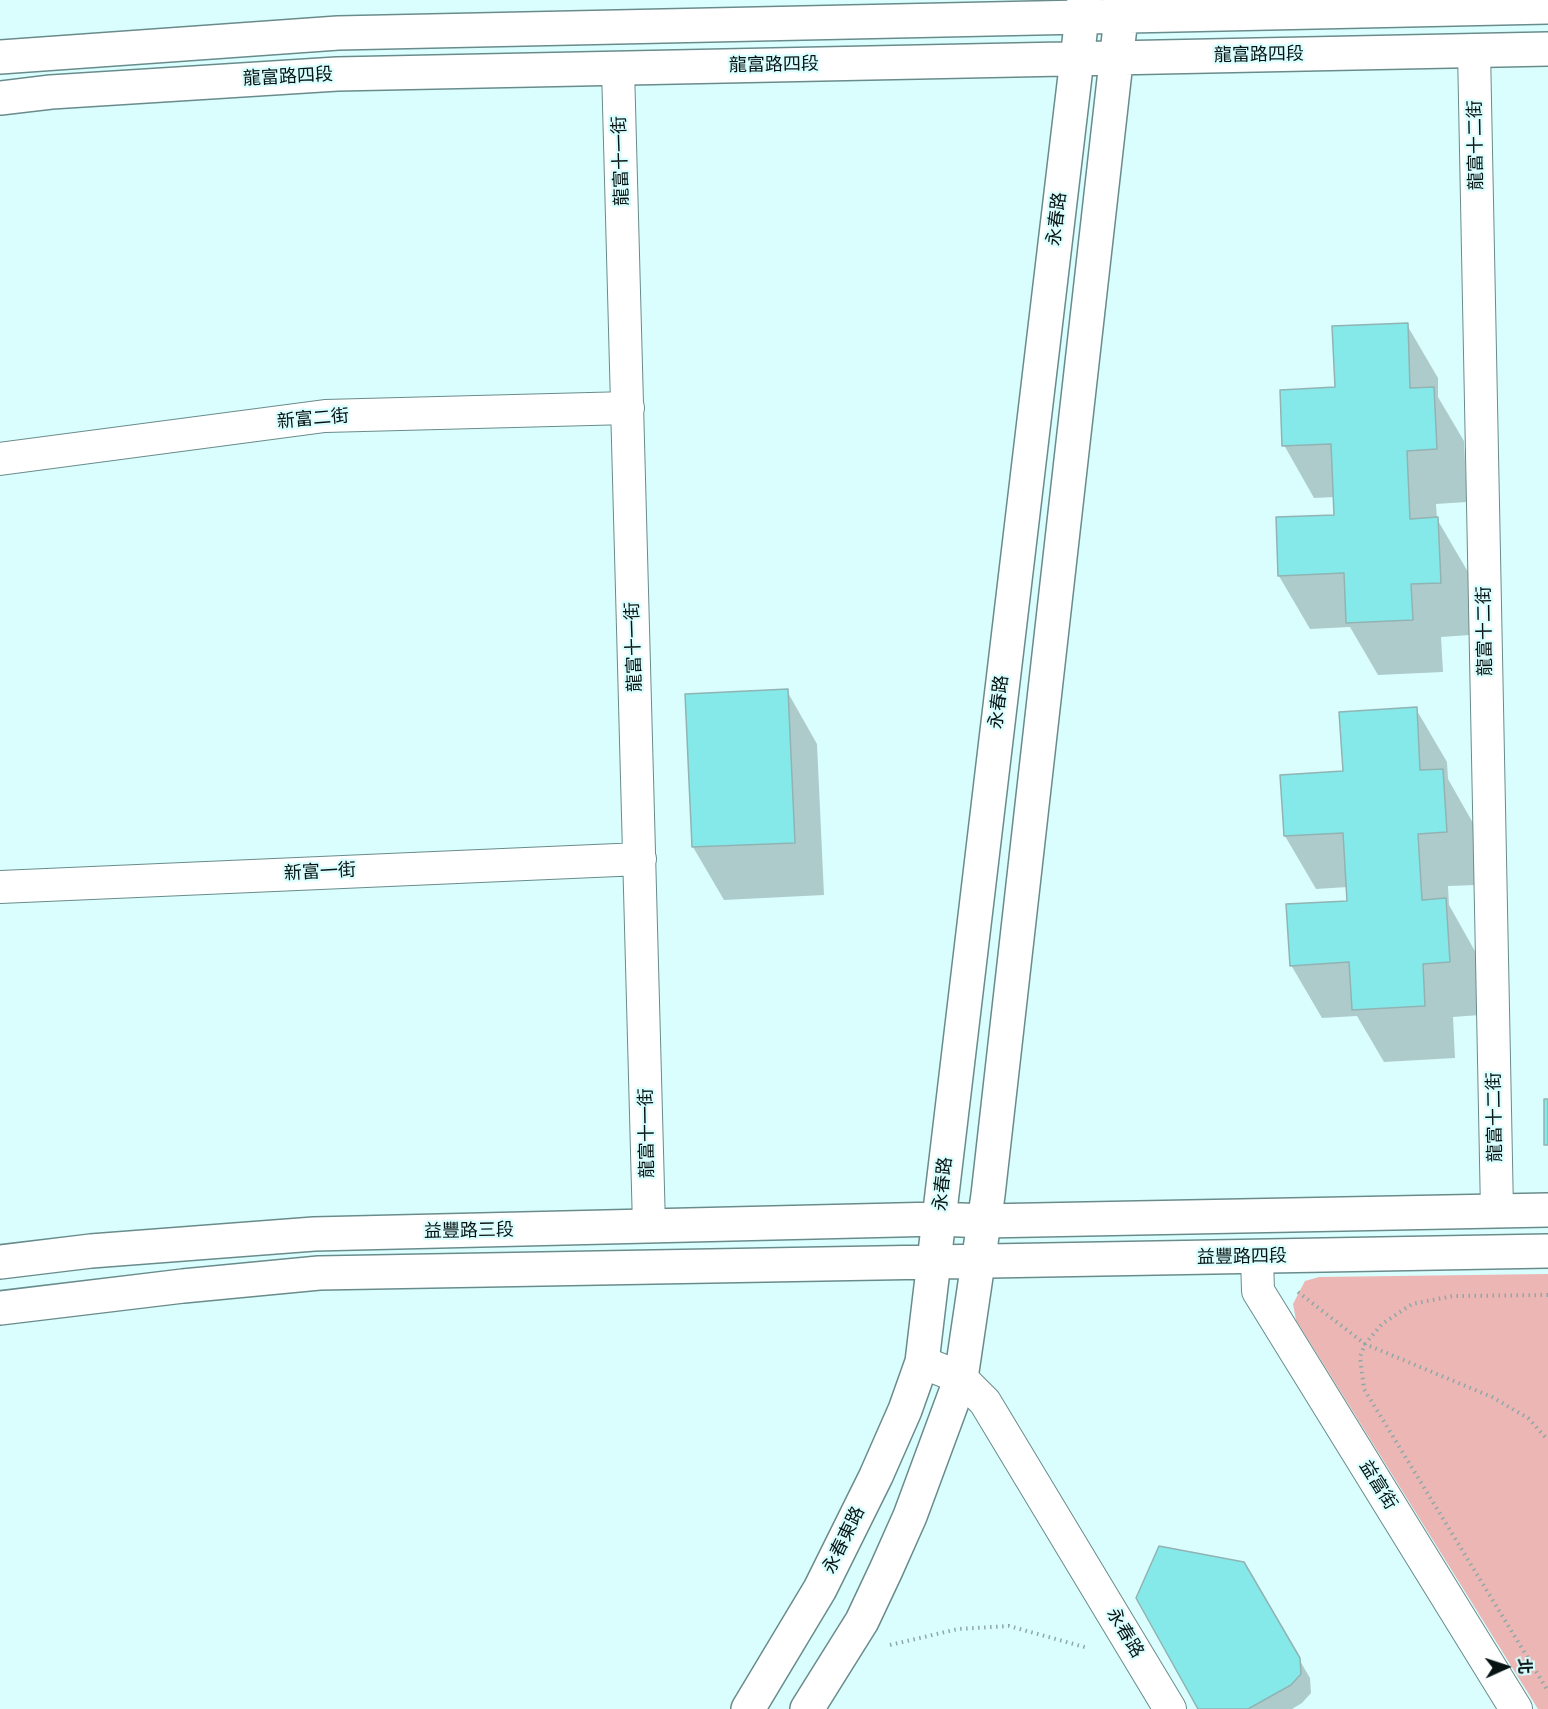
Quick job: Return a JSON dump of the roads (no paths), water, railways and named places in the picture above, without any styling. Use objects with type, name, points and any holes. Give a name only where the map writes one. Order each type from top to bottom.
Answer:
[{"type":"street","points":[[0,57],[338,33],[1122,8],[1548,6]]},
{"type":"street","points":[[807,1709],[862,1622],[910,1516],[961,1378],[980,1260],[1122,8]]},
{"type":"street","name":"永春路","points":[[1083,9],[1016,554],[922,1362],[961,1378],[985,1402],[1170,1709]]},
{"type":"street","name":"龍富路四段","points":[[0,98],[51,92],[337,74],[1548,49]]},
{"type":"street","name":"龍富十二街","points":[[1474,50],[1497,1211]]},
{"type":"street","name":"龍富十一街","points":[[618,68],[649,1226]]},
{"type":"street","name":"新富二街","points":[[0,459],[325,416],[628,408]]},
{"type":"street","name":"新富一街","points":[[0,887],[640,859]]},
{"type":"street","points":[[939,1219],[984,1221],[1548,1210]]},
{"type":"street","name":"益豐路三段","points":[[0,1262],[91,1251],[314,1234],[939,1219]]},
{"type":"street","name":"益豐路四段","points":[[935,1261],[1548,1251]]},
{"type":"street","name":"益富街","points":[[1257,1257],[1258,1291],[1516,1709]]},
{"type":"street","points":[[0,1308],[183,1286],[319,1273],[935,1261]]},
{"type":"street","name":"永春東路","points":[[748,1709],[820,1589],[876,1476],[905,1410],[922,1362]]}]
